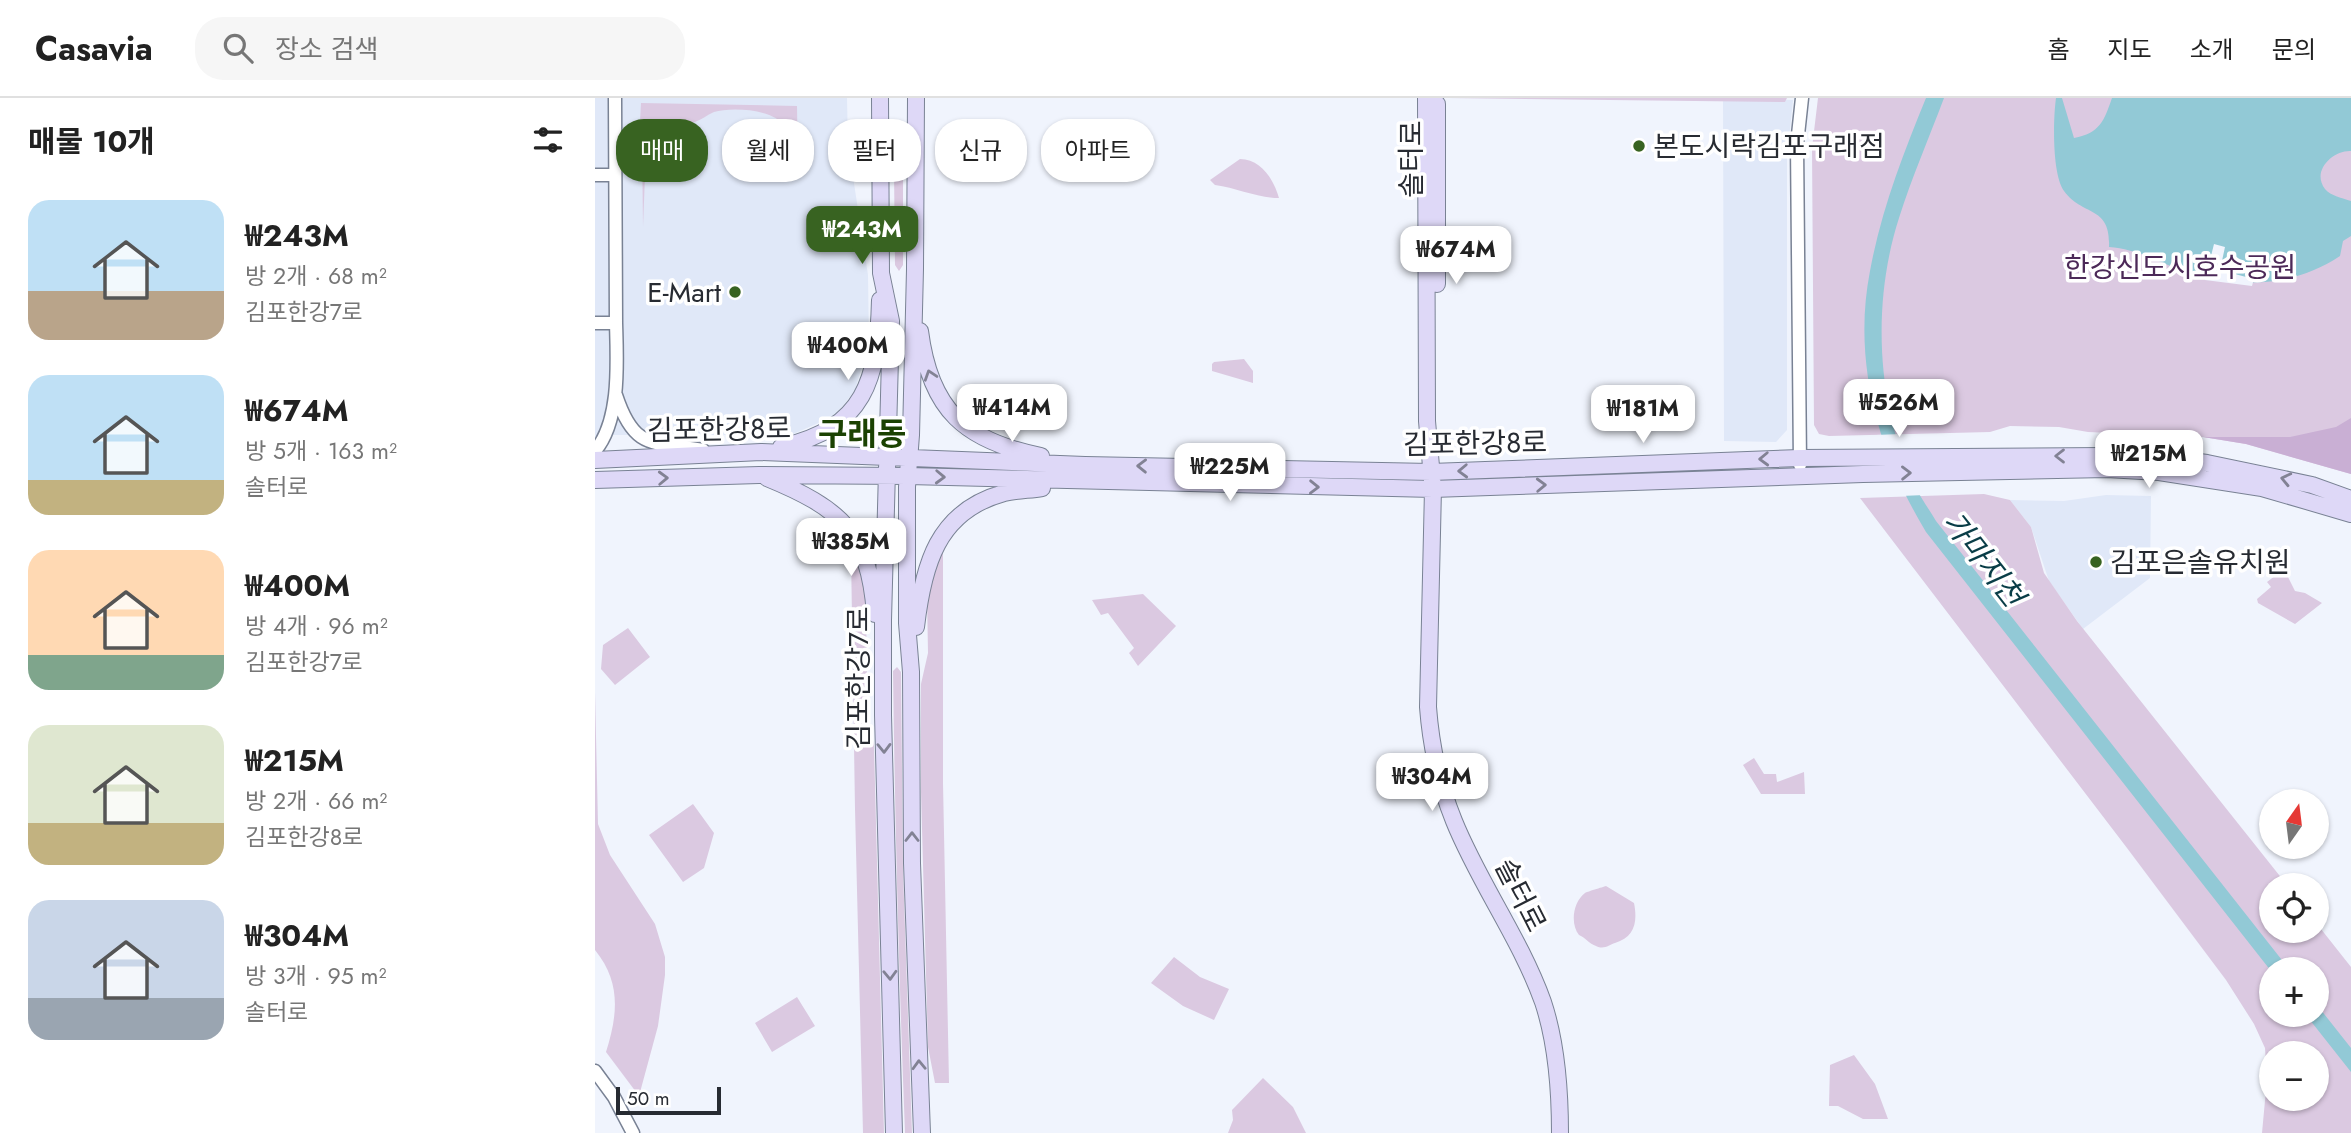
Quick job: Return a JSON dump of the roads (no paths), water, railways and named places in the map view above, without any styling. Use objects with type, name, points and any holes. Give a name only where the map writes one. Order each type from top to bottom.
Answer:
[{"type":"street","points":[[595,451],[607,428],[616,395],[615,98]]},
{"type":"street","name":"김포한강7로","points":[[880,98],[881,273],[891,321],[883,715],[894,1133]]},
{"type":"street","name":"김포한강7로","points":[[916,98],[907,623],[911,672],[912,863],[922,1133]]},
{"type":"street","name":"솔터로","points":[[1426,98],[1427,421],[1433,489],[1428,694],[1430,737],[1442,788],[1455,823],[1527,965],[1543,1003],[1551,1028],[1555,1056],[1560,1133]]},
{"type":"street","name":"솔터로","points":[[1431,472],[1438,425],[1437,98]]},
{"type":"street","points":[[1800,476],[1797,144],[1802,98]]},
{"type":"street","points":[[595,175],[615,174]]},
{"type":"street","points":[[761,452],[807,441],[834,427],[852,413],[866,388],[879,337],[881,273]]},
{"type":"street","points":[[914,291],[920,338],[931,380],[951,414],[984,439],[1025,453],[1085,465]]},
{"type":"street","points":[[595,323],[616,323]]},
{"type":"street","points":[[616,395],[624,419],[645,441],[722,453]]},
{"type":"street","name":"김포한강8로","points":[[595,460],[761,452],[1085,465],[1431,472],[1800,458],[2160,457],[2267,474],[2312,485],[2351,499]]},
{"type":"street","name":"김포한강8로","points":[[595,480],[759,475],[908,476],[1433,489],[1863,474],[2107,469],[2159,472],[2262,488],[2351,514]]},
{"type":"street","points":[[759,475],[810,496],[851,531],[863,552],[874,603],[883,715]]},
{"type":"street","points":[[911,672],[920,587],[931,554],[941,536],[957,518],[980,502],[1006,493],[1086,482]]},
{"type":"street","points":[[595,1071],[614,1097],[632,1133]]},
{"type":"water","points":[[1926,98],[1944,98],[1899,218],[1890,250],[1882,318],[1885,386],[1901,453],[1914,484],[1936,521],[2259,931],[2259,943],[2269,943],[2280,957],[2260,957],[1926,532],[1909,502],[1883,439],[1874,407],[1867,373],[1865,340],[1865,305],[1870,271],[1886,205]]},
{"type":"water","points":[[2056,98],[2062,98],[2074,138],[2090,133],[2100,125],[2112,98],[2351,98],[2351,151],[2337,154],[2326,163],[2322,169],[2321,182],[2327,191],[2351,201],[2351,236],[2343,241],[2340,256],[2322,266],[2304,274],[2267,282],[2210,278],[2132,251],[2109,247],[2108,234],[2101,218],[2071,199],[2060,183],[2054,146]]},
{"type":"water","points":[[2329,1020],[2351,1048],[2351,1072],[2329,1041],[2315,1027],[2329,1027]]},
{"type":"place","name":"본도시락김포구래점","points":[[1639,146]]},
{"type":"place","name":"E-Mart","points":[[735,292]]},
{"type":"place","name":"김포은솔유치원","points":[[2096,562]]},
{"type":"district","name":"구래동","points":[[862,434]]},
{"type":"park label","name":"한강신도시호수공원","points":[[2180,267]]},
{"type":"water label","name":"가마지천","points":[[1983,559]]}]
